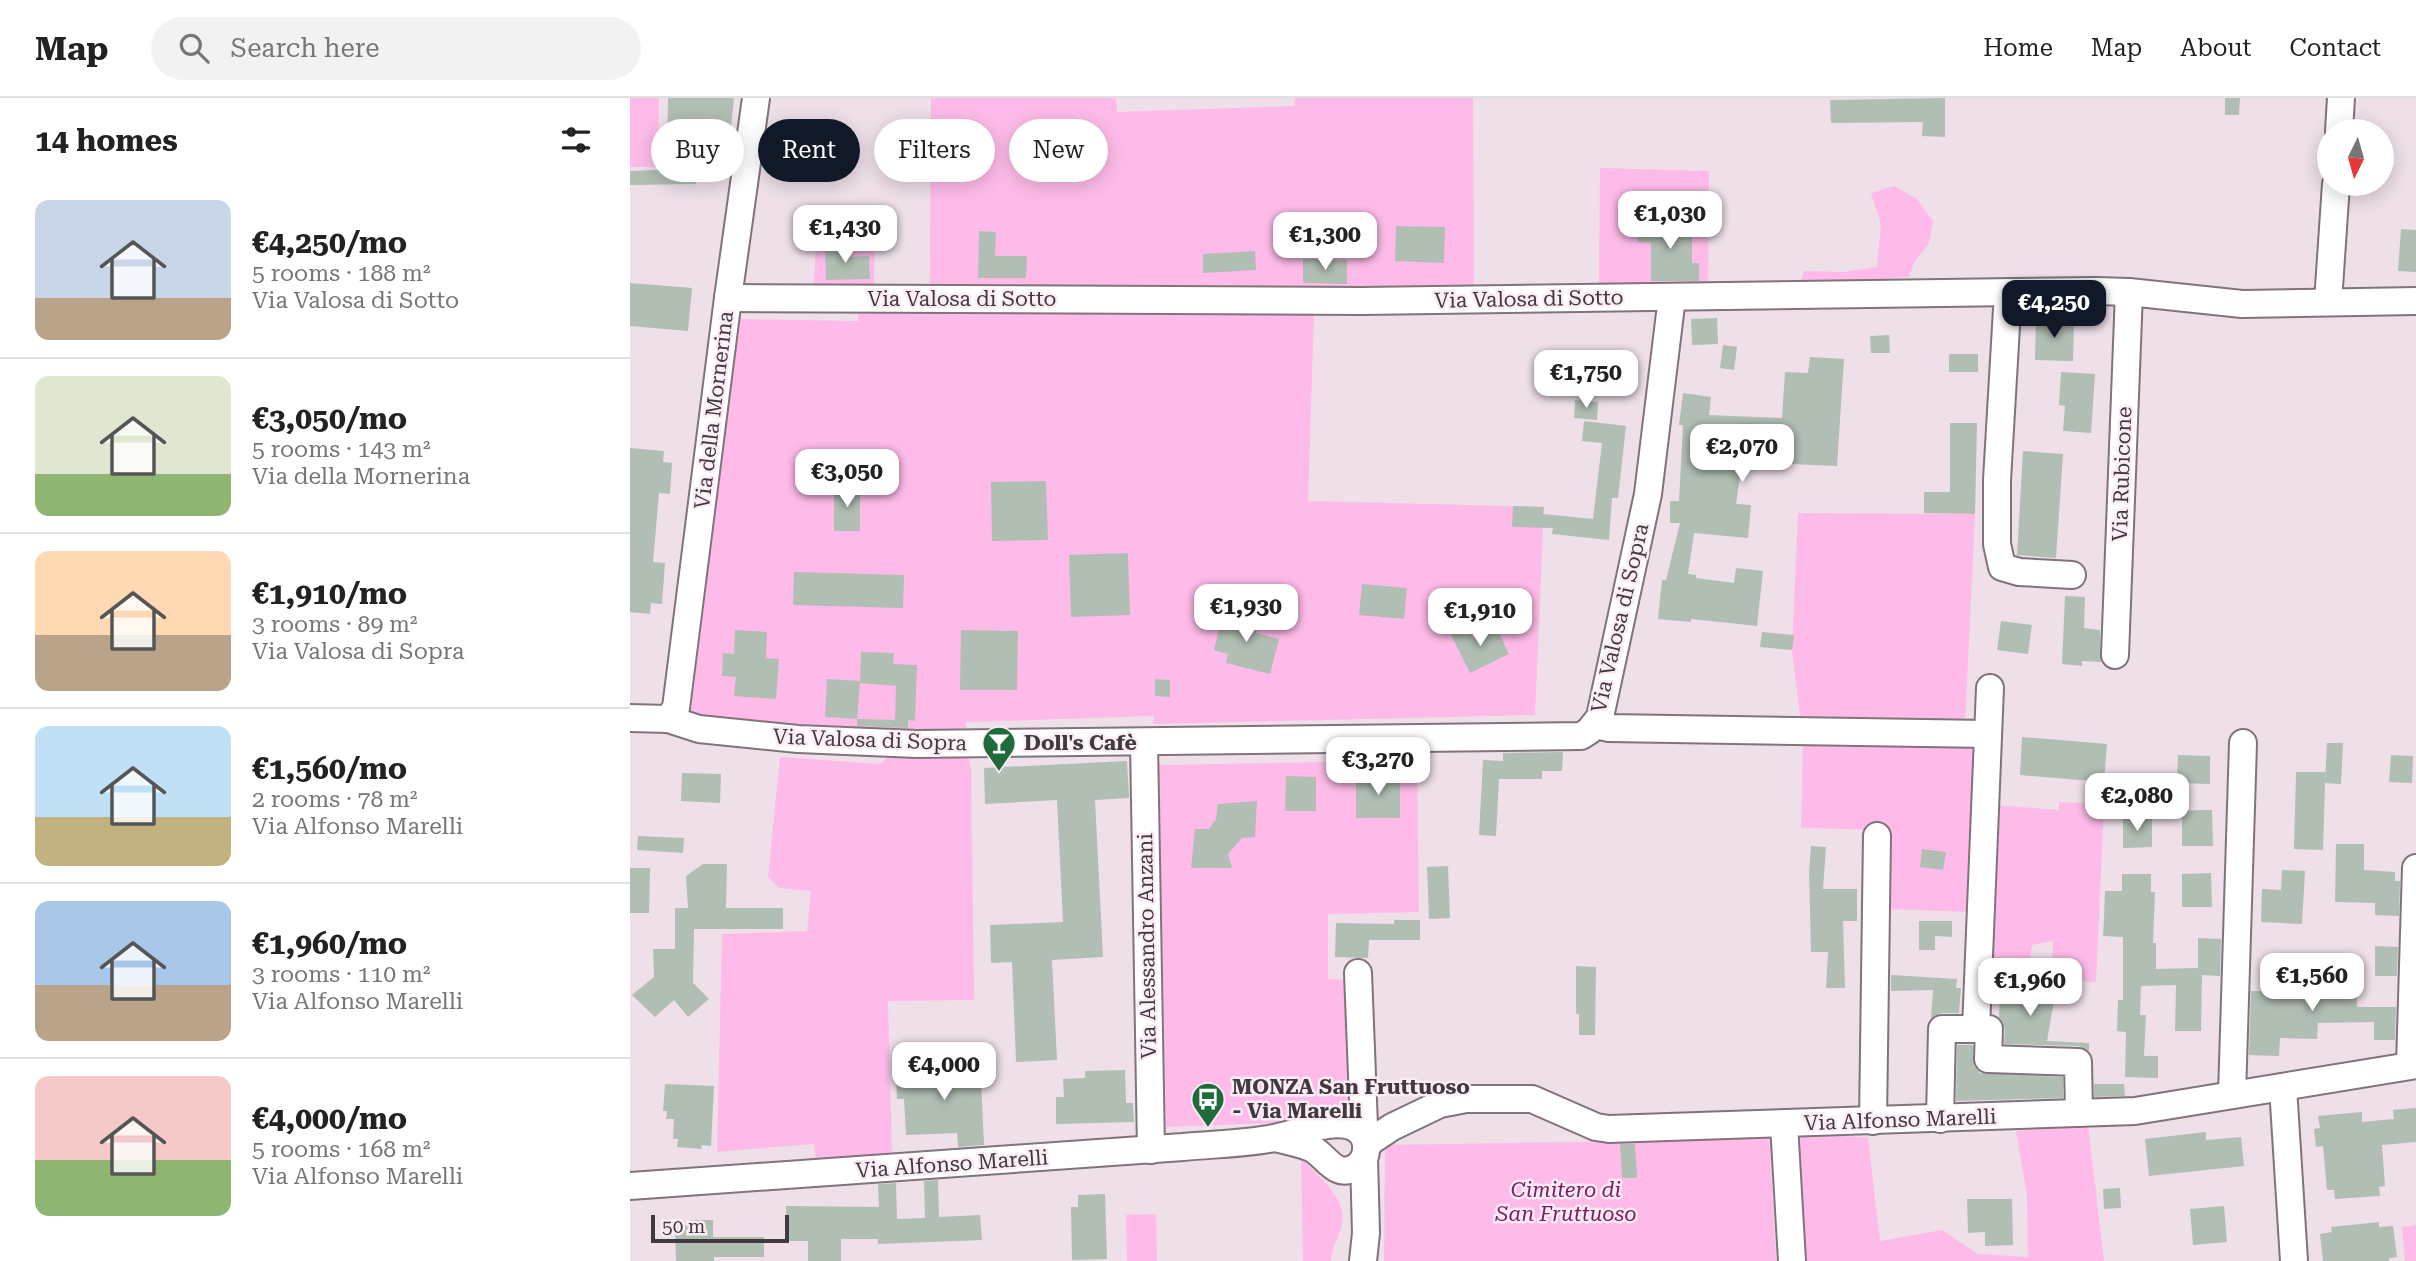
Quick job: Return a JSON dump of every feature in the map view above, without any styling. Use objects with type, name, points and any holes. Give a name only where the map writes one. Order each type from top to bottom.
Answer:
[{"type":"street","name":"Via della Mornerina","points":[[668,719],[676,708],[756,98]]},
{"type":"street","points":[[2340,119],[2341,98]]},
{"type":"street","points":[[2328,302],[2335,196]]},
{"type":"street","points":[[2008,292],[1997,480],[1997,544],[2001,567],[2019,572],[2072,575]]},
{"type":"street","name":"Via Valosa di Sotto","points":[[728,298],[1362,301],[2129,292],[2242,304],[2416,301]]},
{"type":"street","name":"Via Rubicone","points":[[2115,655],[2129,292]]},
{"type":"street","name":"Via Valosa di Sopra","points":[[630,718],[668,719],[699,729],[812,740],[917,744],[1581,736],[1595,725],[1603,705],[1648,494],[1671,297]]},
{"type":"street","points":[[1976,1029],[1990,688]]},
{"type":"street","points":[[1595,725],[1609,728],[1988,734]]},
{"type":"street","name":"Via Alessandro Anzani","points":[[1144,742],[1151,1150]]},
{"type":"street","points":[[2232,1095],[2243,743]]},
{"type":"street","points":[[1873,1121],[1877,836]]},
{"type":"street","points":[[2413,1065],[2416,868]]},
{"type":"street","points":[[1358,973],[1357,1137],[1366,1233],[1363,1258]]},
{"type":"street","points":[[1940,1119],[1942,1029],[1989,1029],[1988,1059],[2078,1062],[2079,1114]]},
{"type":"street","name":"Via Alfonso Marelli","points":[[1325,1160],[1321,1143],[1333,1128],[1371,1141],[1450,1101],[1532,1099],[1604,1129],[2079,1114],[2135,1111],[2413,1065]]},
{"type":"street","points":[[2283,1087],[2294,1261]]},
{"type":"street","points":[[1784,1124],[1792,1261]]},
{"type":"street","name":"Via Alfonso Marelli","points":[[630,1186],[1151,1150],[1275,1138],[1311,1128],[1357,1137]]},
{"type":"street","name":"Via Alfonso Marelli","points":[[1275,1138],[1297,1143],[1337,1170],[1348,1170],[1356,1167],[1357,1137]]},
{"type":"street","points":[[1325,1160],[1350,1199],[1363,1258]]},
{"type":"green space","points":[[630,98],[659,98],[659,119],[651,119],[651,167],[630,167]]},
{"type":"green space","points":[[931,98],[1116,98],[1117,112],[1294,106],[1295,98],[1473,98],[1474,286],[930,287],[931,182],[995,182],[995,119],[931,119]]},
{"type":"green space","points":[[1600,168],[1709,171],[1708,284],[1599,283]]},
{"type":"green space","points":[[1894,186],[1917,199],[1933,221],[1929,243],[1915,261],[1909,277],[1799,286],[1804,271],[1844,272],[1877,267],[1881,224],[1871,193]]},
{"type":"green space","points":[[817,216],[875,219],[874,286],[814,285]]},
{"type":"green space","points":[[858,310],[1314,312],[1308,501],[1544,507],[1535,715],[1153,724],[1154,716],[966,722],[966,735],[907,739],[706,720],[691,711],[739,319],[858,321]]},
{"type":"green space","points":[[1798,513],[1975,514],[1965,725],[1980,745],[1971,912],[1885,909],[1886,830],[1801,828],[1803,740],[1792,650]]},
{"type":"green space","points":[[894,752],[968,755],[971,770],[974,1000],[888,1001],[892,1152],[816,1162],[814,1144],[717,1152],[722,934],[807,931],[811,891],[779,888],[768,877],[780,757],[880,764]]},
{"type":"green space","points":[[1417,758],[1419,912],[1328,914],[1328,979],[1351,980],[1351,1120],[1166,1127],[1159,765]]},
{"type":"green space","points":[[2059,802],[2104,804],[2096,982],[2052,980],[2053,941],[2032,945],[2028,973],[1985,970],[1994,805],[2059,810]]},
{"type":"green space","points":[[2088,1125],[2104,1261],[1805,1261],[1798,1135],[1868,1137],[1880,1241],[1942,1230],[1978,1254],[2028,1257],[2027,1195],[2016,1131]]},
{"type":"green space","name":"Cimitero di San Fruttuoso","points":[[1769,1132],[1776,1261],[1384,1261],[1385,1145],[1635,1141]]},
{"type":"green space","points":[[1301,1157],[1331,1189],[1341,1207],[1341,1228],[1331,1261],[1303,1261]]},
{"type":"green space","points":[[1156,1214],[1157,1261],[1127,1261],[1126,1215]]},
{"type":"green space","points":[[2416,1225],[2416,1261],[2405,1261],[2402,1227]]},
{"type":"building","points":[[668,98],[734,98],[732,119],[668,119]]},
{"type":"building","points":[[1945,98],[1945,137],[1922,136],[1923,122],[1831,123],[1830,100]]},
{"type":"building","points":[[2225,98],[2240,98],[2239,115],[2225,115]]},
{"type":"building","points":[[651,170],[651,182],[696,184],[630,185],[630,171]]},
{"type":"building","points":[[1638,221],[1692,223],[1692,263],[1699,263],[1699,281],[1651,281],[1651,243],[1638,242]]},
{"type":"building","points":[[1396,226],[1445,227],[1444,263],[1395,261]]},
{"type":"building","points":[[2401,229],[2416,230],[2416,272],[2398,271]]},
{"type":"building","points":[[979,231],[996,232],[995,256],[1027,256],[1026,278],[978,278]]},
{"type":"building","points":[[848,245],[849,257],[869,256],[870,279],[826,280],[825,246]]},
{"type":"building","points":[[1255,251],[1256,270],[1203,273],[1203,254]]},
{"type":"building","points":[[1303,259],[1347,260],[1347,284],[1303,283]]},
{"type":"building","points":[[630,283],[692,288],[688,331],[630,326]]},
{"type":"building","points":[[1717,318],[1718,344],[1692,345],[1691,319]]},
{"type":"building","points":[[2036,319],[2074,320],[2073,361],[2035,360]]},
{"type":"building","points":[[1889,335],[1890,353],[1871,353],[1870,336]]},
{"type":"building","points":[[1723,345],[1737,347],[1734,370],[1720,368]]},
{"type":"building","points":[[1949,354],[1978,354],[1978,372],[1949,372]]},
{"type":"building","points":[[1810,357],[1844,359],[1837,466],[1763,463],[1763,470],[1741,469],[1736,504],[1751,505],[1748,538],[1694,533],[1688,574],[1696,575],[1696,578],[1734,583],[1736,568],[1763,571],[1757,626],[1691,619],[1691,622],[1658,619],[1662,580],[1666,580],[1680,523],[1670,523],[1670,501],[1679,501],[1683,425],[1679,425],[1683,393],[1711,397],[1709,415],[1782,418],[1785,372],[1808,373]]},
{"type":"building","points":[[2061,372],[2095,374],[2091,433],[2063,431],[2065,406],[2059,405]]},
{"type":"building","points":[[1575,400],[1598,402],[1597,420],[1574,418]]},
{"type":"building","points":[[1584,421],[1626,426],[1618,498],[1612,498],[1609,540],[1552,534],[1553,528],[1512,527],[1513,506],[1544,507],[1543,514],[1593,519],[1602,443],[1582,441]]},
{"type":"building","points":[[1950,423],[1977,423],[1975,514],[1924,513],[1924,492],[1950,492]]},
{"type":"building","points":[[630,448],[664,451],[663,462],[672,463],[670,494],[659,493],[653,562],[665,563],[662,604],[651,603],[650,614],[630,612]]},
{"type":"building","points":[[2023,451],[2063,454],[2056,558],[2017,555]]},
{"type":"building","points":[[1046,481],[1048,540],[992,541],[991,482]]},
{"type":"building","points":[[834,486],[860,486],[860,531],[834,531]]},
{"type":"building","points":[[1128,553],[1130,615],[1071,617],[1069,555]]},
{"type":"building","points":[[794,572],[904,575],[903,608],[793,605]]},
{"type":"building","points":[[1362,584],[1407,588],[1404,619],[1359,615]]},
{"type":"building","points":[[2065,596],[2085,597],[2084,628],[2100,630],[2101,662],[2082,661],[2082,666],[2062,664]]},
{"type":"building","points":[[1223,612],[1259,622],[1256,633],[1279,639],[1270,674],[1226,663],[1228,654],[1214,650]]},
{"type":"building","points":[[2001,621],[2032,625],[2028,654],[1997,650]]},
{"type":"building","points":[[1467,627],[1473,638],[1496,627],[1509,654],[1470,673],[1451,635]]},
{"type":"building","points":[[735,630],[767,632],[766,658],[779,659],[776,699],[734,696],[736,677],[722,676],[723,653],[734,654]]},
{"type":"building","points":[[961,630],[1018,631],[1017,690],[960,690]]},
{"type":"building","points":[[1762,632],[1794,635],[1792,650],[1760,647]]},
{"type":"building","points":[[861,652],[894,653],[893,664],[917,665],[915,721],[908,720],[908,728],[857,726],[857,719],[825,717],[827,679],[860,681]],"holes":[[[860,683],[896,686],[895,720],[857,719]]]},
{"type":"building","points":[[1155,679],[1170,680],[1170,697],[1155,696]]},
{"type":"building","points":[[2022,737],[2107,744],[2104,782],[2020,775]]},
{"type":"building","points":[[2327,743],[2343,743],[2341,784],[2325,783],[2323,850],[2294,849],[2296,772],[2325,772],[2325,781]]},
{"type":"building","points":[[1563,752],[1562,771],[1542,771],[1542,779],[1499,779],[1496,836],[1479,835],[1483,760],[1503,761],[1503,753]]},
{"type":"building","points":[[2178,755],[2210,756],[2210,784],[2177,783]]},
{"type":"building","points":[[2391,755],[2413,756],[2412,783],[2389,782]]},
{"type":"building","points":[[1127,761],[1129,798],[1095,800],[1103,957],[1052,960],[1057,1060],[1016,1062],[1012,962],[991,963],[990,925],[1063,922],[1057,800],[985,804],[984,768]]},
{"type":"building","points":[[682,773],[721,774],[720,803],[681,801]]},
{"type":"building","points":[[1286,776],[1316,777],[1316,811],[1285,811]]},
{"type":"building","points":[[1356,776],[1400,776],[1400,818],[1356,818]]},
{"type":"building","points":[[1257,801],[1255,837],[1242,838],[1228,854],[1232,868],[1191,868],[1195,829],[1209,829],[1216,819],[1218,804]]},
{"type":"building","points":[[2212,810],[2213,846],[2182,846],[2182,811]]},
{"type":"building","points":[[2123,818],[2152,819],[2152,847],[2123,848]]},
{"type":"building","points":[[638,836],[684,838],[683,853],[637,850]]},
{"type":"building","points":[[2336,844],[2364,844],[2364,870],[2395,872],[2395,881],[2400,881],[2399,916],[2375,915],[2375,903],[2335,902]]},
{"type":"building","points":[[1811,846],[1826,847],[1823,889],[1857,889],[1857,921],[1843,921],[1845,988],[1826,988],[1828,952],[1811,952]]},
{"type":"building","points":[[1922,849],[1946,852],[1943,870],[1920,867]]},
{"type":"building","points":[[703,864],[727,864],[726,908],[783,908],[783,929],[694,929],[693,983],[709,999],[688,1017],[674,1000],[655,1017],[632,995],[654,977],[653,949],[675,949],[675,908],[688,908],[686,876]]},
{"type":"building","points":[[1448,866],[1450,918],[1429,919],[1427,867]]},
{"type":"building","points":[[630,868],[650,868],[649,913],[630,913]]},
{"type":"building","points":[[2282,870],[2305,871],[2302,924],[2261,922],[2262,889],[2281,890]]},
{"type":"building","points":[[2211,873],[2212,907],[2182,907],[2182,874]]},
{"type":"building","points":[[2122,874],[2151,874],[2151,892],[2155,892],[2153,943],[2156,943],[2156,969],[2198,968],[2198,938],[2221,939],[2220,976],[2202,975],[2201,1031],[2175,1031],[2176,985],[2141,986],[2140,1015],[2146,1015],[2144,1056],[2158,1056],[2158,1078],[2125,1077],[2126,1032],[2117,1031],[2118,1000],[2123,1000],[2123,937],[2103,936],[2105,891],[2122,891]]},
{"type":"building","points":[[1394,920],[1420,920],[1420,940],[1369,940],[1368,958],[1335,957],[1336,923],[1394,924]]},
{"type":"building","points":[[1919,921],[1952,921],[1952,937],[1935,936],[1935,950],[1919,950]]},
{"type":"building","points":[[2375,946],[2398,947],[2397,976],[2375,976]]},
{"type":"building","points":[[1576,966],[1596,967],[1595,1035],[1579,1035]]},
{"type":"building","points":[[2347,969],[2347,977],[2357,977],[2357,1007],[2396,1007],[2395,1040],[2374,1040],[2374,1022],[2318,1023],[2317,1039],[2280,1038],[2279,1056],[2249,1055],[2251,991],[2319,992],[2320,970]]},
{"type":"building","points":[[1891,975],[1957,979],[1956,988],[1961,988],[1959,1013],[1941,1013],[1931,1018],[1933,990],[1891,991]]},
{"type":"building","points":[[2035,985],[2056,989],[2047,1041],[2089,1043],[2089,1051],[2079,1046],[2004,1044],[2005,1029],[1999,1017],[2000,991],[2035,993]]},
{"type":"building","points":[[1957,1045],[1973,1045],[1974,1066],[1980,1073],[2063,1077],[2063,1098],[1956,1101]]},
{"type":"building","points":[[980,1058],[984,1145],[958,1147],[957,1133],[906,1135],[904,1099],[897,1099],[896,1072],[959,1070],[959,1060]]},
{"type":"building","points":[[1125,1070],[1126,1103],[1133,1103],[1134,1122],[1056,1124],[1056,1097],[1064,1097],[1063,1079],[1085,1078],[1085,1071]]},
{"type":"building","points":[[665,1084],[714,1086],[711,1146],[702,1145],[701,1149],[677,1147],[678,1139],[673,1139],[674,1119],[666,1119],[667,1111],[663,1111]]},
{"type":"building","points":[[2094,1084],[2124,1084],[2125,1096],[2094,1097]]},
{"type":"building","points":[[2416,1108],[2416,1142],[2382,1145],[2385,1186],[2379,1187],[2380,1196],[2335,1199],[2334,1190],[2327,1190],[2323,1146],[2316,1147],[2314,1129],[2320,1128],[2318,1116],[2362,1112],[2362,1122],[2394,1119],[2393,1110]]},
{"type":"building","points":[[2206,1132],[2206,1140],[2241,1137],[2244,1166],[2149,1176],[2145,1139]]},
{"type":"building","points":[[1620,1144],[1635,1144],[1637,1178],[1622,1178]]},
{"type":"building","points":[[938,1180],[939,1217],[980,1215],[982,1240],[878,1244],[878,1239],[841,1239],[841,1261],[808,1261],[808,1241],[786,1241],[786,1206],[879,1207],[878,1184],[896,1183],[897,1219],[925,1218],[924,1181]]},
{"type":"building","points":[[2120,1188],[2121,1208],[2104,1209],[2103,1189]]},
{"type":"building","points":[[1105,1194],[1107,1259],[1072,1260],[1071,1207],[1078,1207],[1078,1195]]},
{"type":"building","points":[[1967,1199],[2012,1199],[2013,1245],[1985,1246],[1985,1232],[1968,1233]]},
{"type":"building","points":[[2224,1206],[2227,1242],[2193,1245],[2190,1209]]},
{"type":"building","points":[[691,1220],[713,1220],[713,1237],[764,1237],[764,1257],[714,1257],[714,1261],[676,1261],[675,1225],[691,1225]]},
{"type":"building","points":[[2379,1222],[2379,1227],[2393,1226],[2397,1257],[2389,1258],[2389,1261],[2323,1261],[2320,1234],[2332,1232],[2331,1227]]},
{"type":"place","name":"Doll's Cafè","points":[[999,773]]},
{"type":"place","name":"MONZA San Fruttuoso - Via Marelli","points":[[1208,1129]]}]
